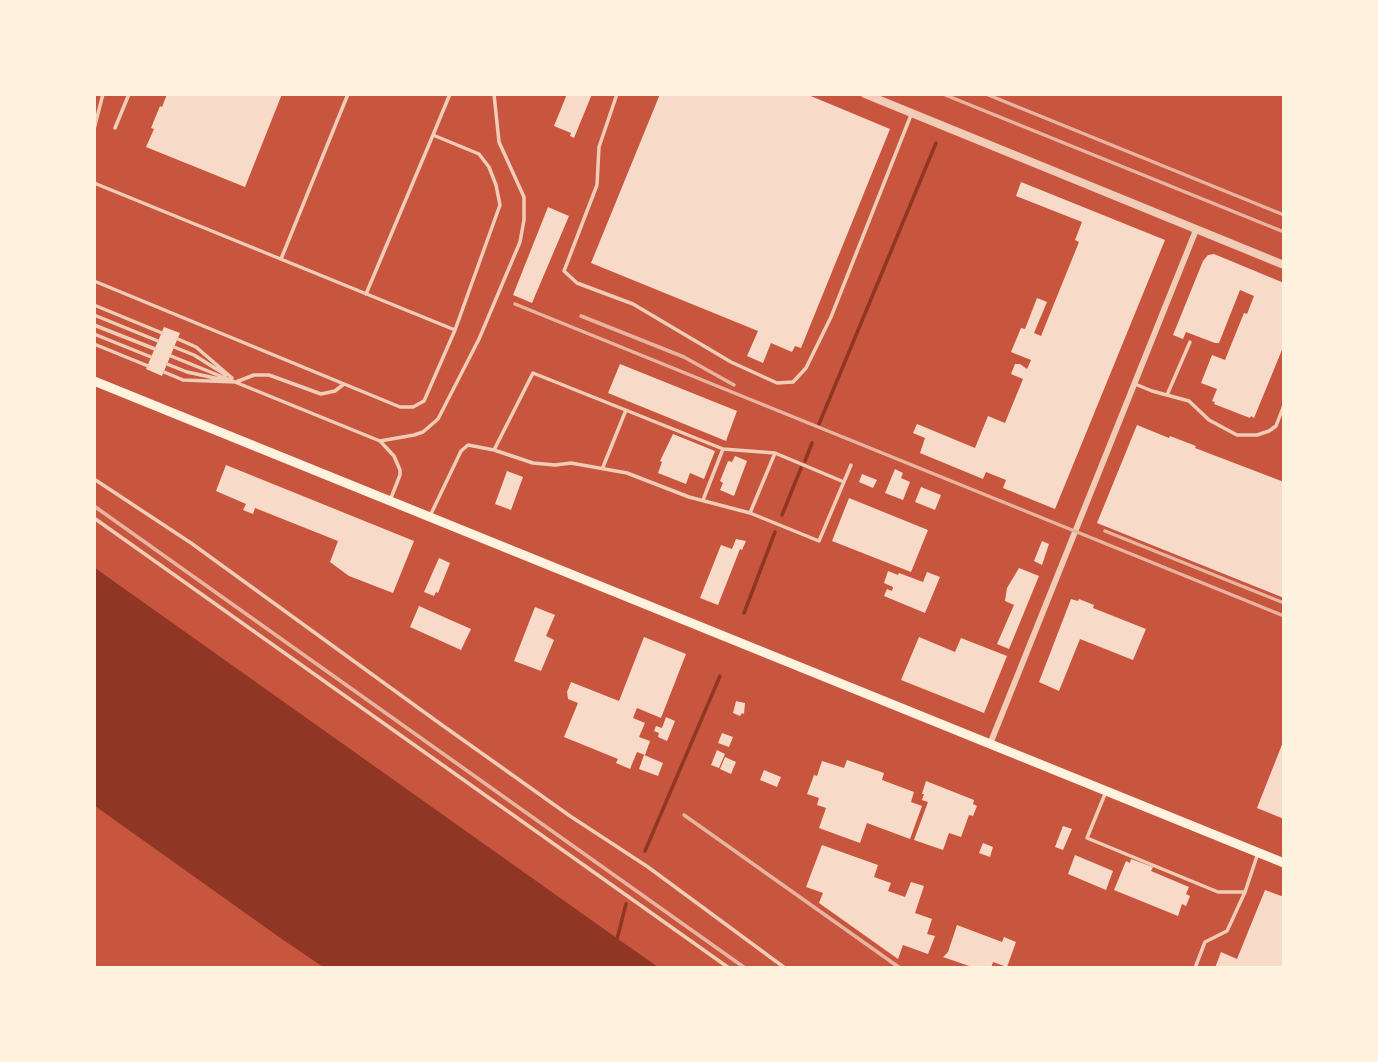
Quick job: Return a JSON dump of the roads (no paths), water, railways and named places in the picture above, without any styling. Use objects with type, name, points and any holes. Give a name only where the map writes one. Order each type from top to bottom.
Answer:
[{"type":"main road","points":[[94,381],[1283,863]]},
{"type":"street","points":[[866,94],[1283,265]]},
{"type":"street","points":[[990,744],[1196,230]]},
{"type":"lane","points":[[94,129],[103,94]]},
{"type":"lane","points":[[115,128],[129,94]]},
{"type":"lane","points":[[281,259],[348,94]]},
{"type":"lane","points":[[366,294],[450,94]]},
{"type":"lane","points":[[380,440],[423,432],[438,419],[479,339],[520,242],[524,197],[499,142],[494,94]]},
{"type":"lane","points":[[617,94],[599,147],[597,185],[564,271],[577,283],[633,304],[731,362],[776,383],[793,382],[806,368],[831,317],[912,113]]},
{"type":"lane","points":[[94,281],[400,407],[413,407],[424,401],[455,330],[500,205],[489,167],[479,154],[433,135]]},
{"type":"lane","points":[[94,183],[455,330]]},
{"type":"lane","points":[[94,305],[162,333]]},
{"type":"lane","points":[[94,315],[158,341]]},
{"type":"lane","points":[[94,325],[155,349]]},
{"type":"lane","points":[[94,334],[152,357]]},
{"type":"lane","points":[[178,339],[197,347],[236,382]]},
{"type":"lane","points":[[1167,396],[1190,342]]},
{"type":"lane","points":[[94,344],[148,366]]},
{"type":"lane","points":[[174,347],[194,355],[236,382]]},
{"type":"lane","points":[[171,356],[380,440],[394,456],[400,470],[390,501]]},
{"type":"lane","points":[[167,364],[187,372],[236,382]]},
{"type":"lane","points":[[164,372],[183,380],[236,382],[254,375],[269,375],[321,394],[335,391],[344,384]]},
{"type":"lane","points":[[494,450],[533,373],[723,449],[775,453],[844,482]]},
{"type":"lane","points":[[1135,384],[1189,401],[1209,420],[1237,435],[1257,435],[1269,431],[1276,426],[1283,405]]},
{"type":"lane","points":[[602,467],[625,410]]},
{"type":"lane","points":[[430,517],[460,451],[468,445],[494,450],[533,463],[571,463],[627,473],[703,500],[750,513],[819,541],[851,465]]},
{"type":"lane","points":[[703,500],[723,449]]},
{"type":"lane","points":[[750,513],[775,453]]},
{"type":"lane","points":[[94,479],[191,543],[570,816],[648,867],[785,968]]},
{"type":"lane","points":[[94,518],[729,968]]},
{"type":"lane","points":[[1106,792],[1087,838],[1218,892],[1245,892]]},
{"type":"lane","points":[[1195,968],[1205,942],[1227,931],[1245,892],[1258,853]]},
{"type":"waterway","points":[[819,424],[936,143]]},
{"type":"waterway","points":[[805,461],[812,443]]},
{"type":"waterway","points":[[782,515],[801,468]]},
{"type":"waterway","points":[[744,613],[775,532]]},
{"type":"waterway","points":[[645,851],[720,676]]},
{"type":"waterway","points":[[616,943],[626,904]]},
{"type":"railway","points":[[943,94],[1284,232]]},
{"type":"railway","points":[[986,94],[1284,215]]},
{"type":"railway","points":[[515,304],[1284,616]]},
{"type":"railway","points":[[581,316],[684,357],[734,385]]},
{"type":"railway","points":[[94,506],[745,968]]},
{"type":"railway","points":[[1105,531],[1284,603]]},
{"type":"railway","points":[[684,815],[900,968]]}]
